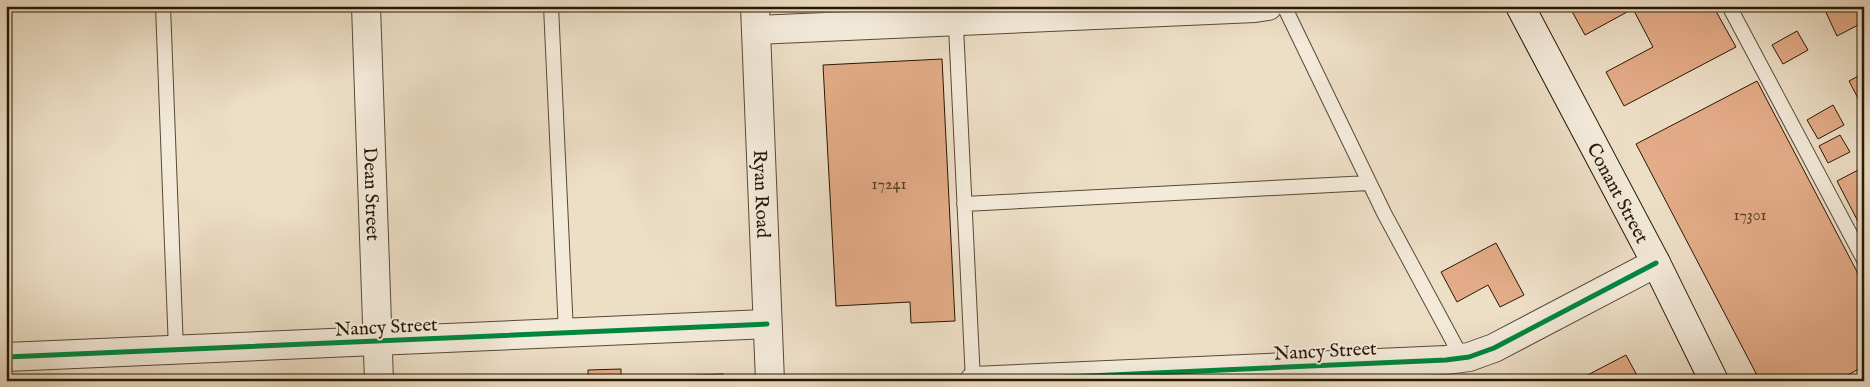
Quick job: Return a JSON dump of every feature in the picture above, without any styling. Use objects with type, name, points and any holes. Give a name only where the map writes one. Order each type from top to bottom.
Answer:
[{"type":"street","name":"Dean Street","points":[[366,6],[379,381]]},
{"type":"street","points":[[755,18],[1255,8],[1268,6]]},
{"type":"street","name":"Conant Street","points":[[1520,6],[1656,263],[1714,381]]},
{"type":"street","name":"Ryan Road","points":[[755,18],[770,381]]},
{"type":"street","name":"Nancy Street","points":[[974,381],[1466,357],[1494,348],[1656,263]]},
{"type":"street","name":"Nancy Street","points":[[6,357],[767,324]]},
{"type":"lane","points":[[163,6],[176,350]]},
{"type":"lane","points":[[552,6],[566,333]]},
{"type":"lane","points":[[1284,6],[1369,183],[1466,357]]},
{"type":"lane","points":[[1729,6],[1864,260]]},
{"type":"lane","points":[[955,14],[974,381]]},
{"type":"lane","points":[[964,204],[1369,183]]},
{"type":"building","points":[[1569,6],[1638,6],[1585,35]]},
{"type":"building","points":[[1638,6],[1713,6],[1736,47],[1624,106],[1606,72],[1653,47],[1633,9]]},
{"type":"building","points":[[1823,6],[1864,6],[1864,22],[1837,36]]},
{"type":"building","points":[[1797,31],[1808,50],[1783,64],[1772,45]]},
{"type":"building","points":[[942,59],[955,321],[911,323],[910,302],[836,306],[823,65]]},
{"type":"building","points":[[1864,73],[1864,100],[1860,102],[1849,81]]},
{"type":"building","points":[[1757,81],[1864,285],[1864,366],[1837,381],[1760,381],[1636,144]]},
{"type":"building","points":[[1833,105],[1844,125],[1818,139],[1807,120]]},
{"type":"building","points":[[1840,135],[1850,152],[1828,163],[1819,146]]},
{"type":"building","points":[[1864,167],[1864,233],[1837,181]]},
{"type":"building","points":[[1496,243],[1524,295],[1500,307],[1488,285],[1457,302],[1441,272]]},
{"type":"building","points":[[1626,355],[1640,381],[1576,381]]},
{"type":"building","points":[[621,369],[621,378],[723,374],[723,381],[588,381],[588,370]]},
{"type":"cycle path","points":[[974,381],[1446,360],[1469,357],[1494,348],[1656,263]]},
{"type":"cycle path","points":[[6,357],[767,324]]}]
